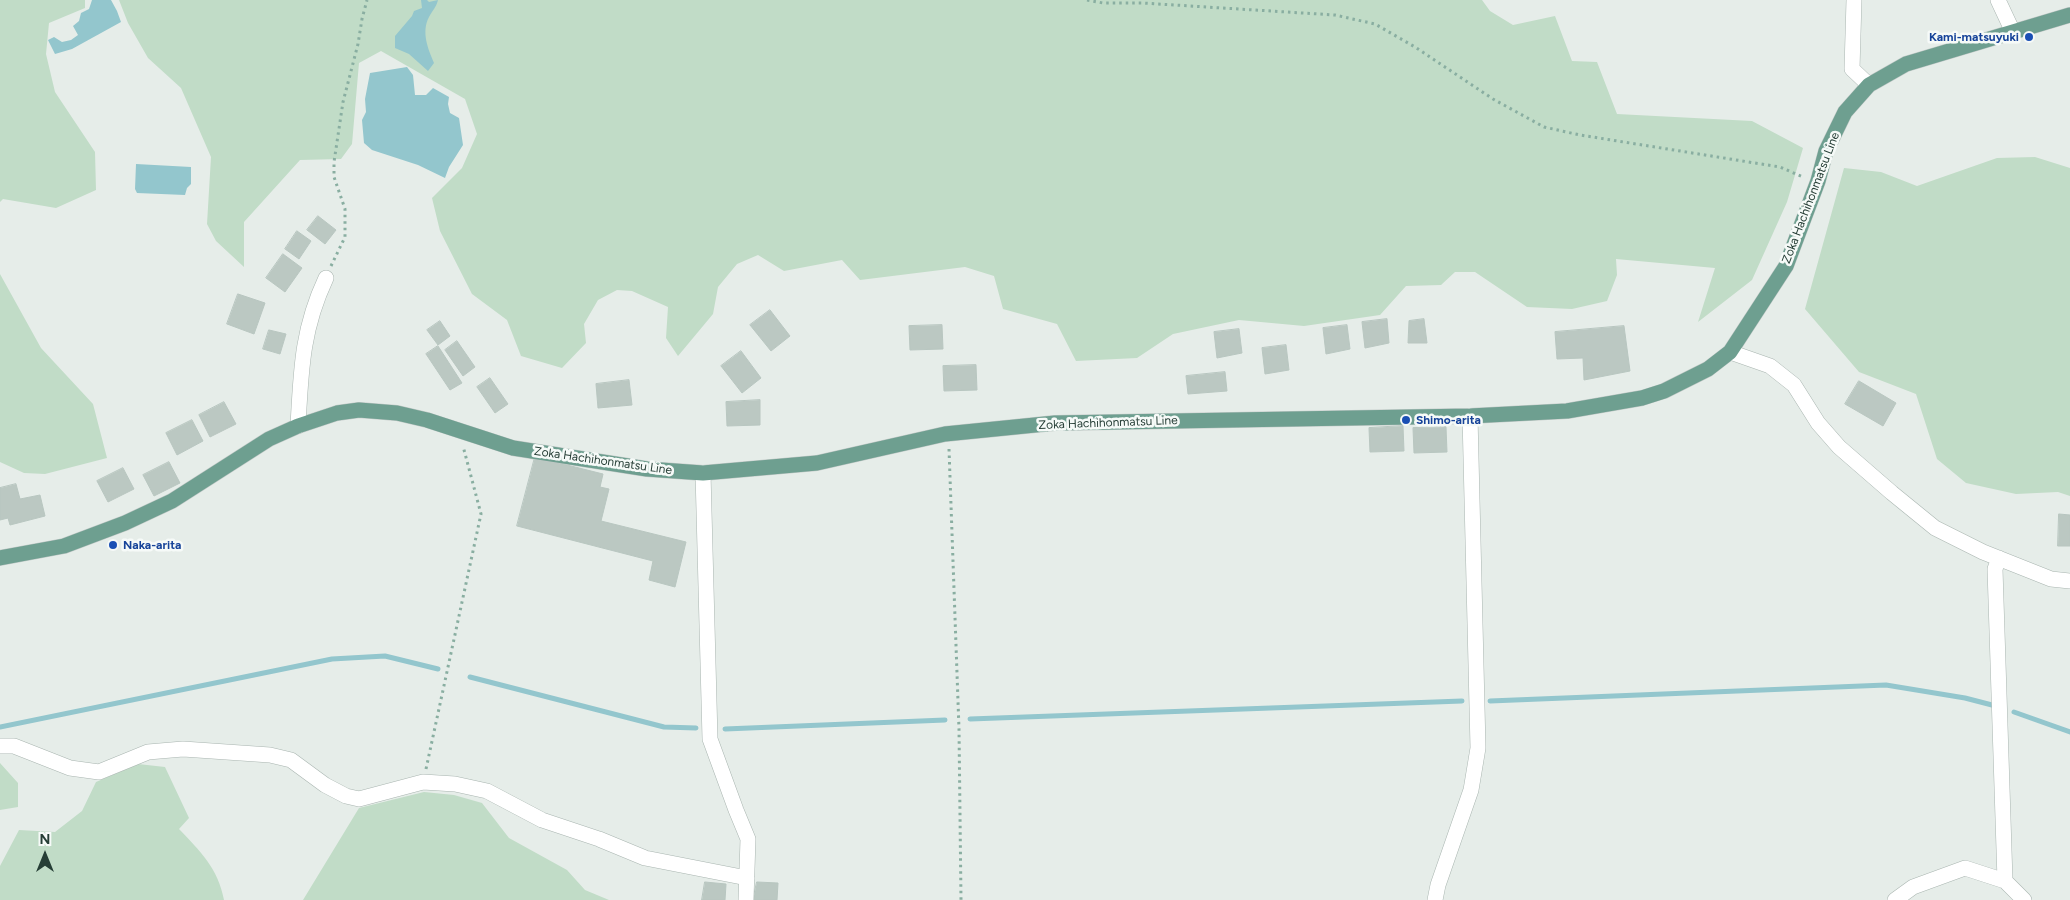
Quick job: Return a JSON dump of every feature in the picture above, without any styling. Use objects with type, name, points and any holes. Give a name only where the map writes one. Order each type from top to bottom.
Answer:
[{"type":"main road","name":"Zoka Hachihonmatsu Line","points":[[0,558],[64,546],[125,523],[172,501],[269,439],[298,426],[337,413],[359,410],[397,414],[427,420],[513,448],[647,469],[703,472],[817,463],[945,434],[1056,423],[1470,416],[1566,411],[1642,398],[1664,390],[1708,369],[1730,352],[1786,266],[1818,181],[1826,151],[1845,112],[1869,85],[1906,64],[2070,15]]},
{"type":"street","points":[[1854,0],[1852,69],[1869,85]]},
{"type":"street","points":[[1998,0],[2013,32]]},
{"type":"street","points":[[298,426],[303,347],[313,304],[326,278]]},
{"type":"street","points":[[1730,352],[1770,366],[1794,385],[1818,423],[1839,447],[1935,528],[1999,558],[2051,579],[2070,581]]},
{"type":"street","points":[[1435,900],[1438,885],[1471,790],[1478,748],[1470,416]]},
{"type":"street","points":[[703,472],[710,739],[748,839],[746,900]]},
{"type":"street","points":[[1999,558],[1995,570],[2005,881]]},
{"type":"street","points":[[0,746],[14,746],[70,768],[99,772],[148,752],[183,749],[270,755],[291,760],[325,785],[346,796],[359,799],[423,782],[455,784],[487,791],[542,820],[599,839],[645,858],[747,878]]},
{"type":"street","points":[[1895,900],[1914,887],[1965,868],[2005,881],[2024,900]]},
{"type":"path","points":[[326,278],[345,237],[345,209],[334,177],[334,162],[344,102],[367,0]]},
{"type":"path","points":[[1087,0],[1103,3],[1142,3],[1223,9],[1308,12],[1335,15],[1375,24],[1415,47],[1493,99],[1544,127],[1580,135],[1780,167],[1818,181]]},
{"type":"path","points":[[423,782],[480,514],[462,448],[469,434]]},
{"type":"path","points":[[945,434],[949,448],[959,729],[961,900]]},
{"type":"green space","points":[[0,0],[85,0],[85,8],[49,23],[46,54],[55,92],[95,152],[96,190],[56,208],[3,199],[0,202]]},
{"type":"green space","points":[[119,0],[1482,0],[1490,11],[1513,25],[1555,16],[1572,61],[1597,62],[1617,114],[1752,121],[1803,148],[1787,202],[1752,280],[1698,322],[1715,268],[1616,259],[1617,275],[1607,301],[1572,309],[1527,307],[1475,272],[1455,272],[1441,285],[1406,286],[1380,315],[1304,326],[1239,320],[1173,334],[1137,358],[1076,361],[1057,324],[1003,309],[994,276],[965,267],[860,280],[842,260],[784,271],[758,255],[737,264],[718,287],[713,314],[678,356],[666,338],[668,307],[632,291],[617,290],[598,300],[584,324],[586,343],[562,368],[521,356],[507,320],[472,294],[440,231],[432,198],[462,168],[477,134],[465,99],[381,51],[359,63],[352,144],[341,159],[300,160],[244,222],[244,267],[216,241],[207,224],[211,157],[181,88],[148,58],[128,23]]},
{"type":"green space","points":[[2035,157],[2070,168],[2070,496],[2058,492],[2016,494],[1966,483],[1937,459],[1916,394],[1859,372],[1805,309],[1844,168],[1881,172],[1917,186],[1997,158]]},
{"type":"green space","points":[[0,274],[41,348],[93,404],[107,458],[45,474],[24,473],[0,462]]},
{"type":"green space","points":[[0,763],[18,783],[18,807],[0,810]]},
{"type":"green space","points":[[138,764],[165,767],[189,818],[179,829],[213,869],[224,900],[0,900],[0,866],[19,830],[55,832],[82,811],[96,782]]},
{"type":"green space","points":[[424,792],[454,795],[482,803],[509,838],[567,870],[585,890],[609,900],[303,900],[359,808]]},
{"type":"water","points":[[92,0],[111,0],[121,22],[72,49],[55,54],[48,40],[54,37],[62,42],[71,40],[78,35],[73,26],[79,21],[81,13],[89,9]]},
{"type":"water","points":[[421,0],[429,2],[438,0],[429,17],[425,34],[434,63],[428,71],[409,54],[395,48],[395,36],[414,11],[422,8]]},
{"type":"water","points":[[407,67],[413,75],[415,95],[426,95],[433,88],[449,97],[450,113],[459,118],[463,145],[449,167],[445,178],[418,165],[372,150],[364,143],[362,120],[366,112],[365,99],[370,73]]},
{"type":"water","points":[[136,164],[191,167],[191,184],[187,188],[185,195],[137,193],[135,189]]},
{"type":"building","points":[[318,216],[336,230],[325,244],[307,230]]},
{"type":"building","points":[[297,231],[311,241],[299,259],[285,249]]},
{"type":"building","points":[[283,254],[302,268],[285,292],[266,278]]},
{"type":"building","points":[[238,294],[265,303],[254,334],[227,324]]},
{"type":"building","points":[[770,310],[790,336],[771,351],[750,325]]},
{"type":"building","points":[[1387,319],[1389,343],[1365,348],[1362,322]]},
{"type":"building","points":[[1424,319],[1427,343],[1408,343],[1409,321]]},
{"type":"building","points":[[440,321],[450,336],[438,345],[427,330]]},
{"type":"building","points":[[942,325],[943,349],[910,350],[909,326]]},
{"type":"building","points":[[1347,325],[1350,349],[1326,354],[1323,328]]},
{"type":"building","points":[[1624,326],[1630,371],[1584,380],[1583,358],[1557,359],[1555,332]]},
{"type":"building","points":[[1239,329],[1242,353],[1217,358],[1214,332]]},
{"type":"building","points":[[269,330],[286,334],[280,354],[263,349]]},
{"type":"building","points":[[457,341],[475,367],[463,376],[445,350]]},
{"type":"building","points":[[1286,345],[1289,370],[1265,374],[1262,348]]},
{"type":"building","points":[[438,346],[462,383],[450,390],[426,354]]},
{"type":"building","points":[[741,351],[761,378],[742,393],[721,366]]},
{"type":"building","points":[[976,365],[977,390],[944,391],[943,366]]},
{"type":"building","points":[[1225,372],[1227,391],[1188,394],[1186,376]]},
{"type":"building","points":[[490,378],[508,404],[495,413],[477,387]]},
{"type":"building","points":[[629,380],[632,405],[598,408],[596,384]]},
{"type":"building","points":[[1859,381],[1896,403],[1883,426],[1845,404]]},
{"type":"building","points":[[760,400],[760,425],[727,426],[726,402]]},
{"type":"building","points":[[224,402],[236,424],[210,437],[199,415]]},
{"type":"building","points":[[192,420],[203,441],[177,455],[166,433]]},
{"type":"building","points":[[1403,426],[1404,451],[1370,452],[1369,428]]},
{"type":"building","points":[[1446,427],[1447,452],[1414,453],[1413,428]]},
{"type":"building","points":[[535,457],[603,474],[600,487],[609,489],[601,521],[686,542],[675,587],[649,580],[653,561],[517,526]]},
{"type":"building","points":[[169,462],[180,483],[154,496],[143,475]]},
{"type":"building","points":[[123,468],[134,489],[108,502],[97,481]]},
{"type":"building","points":[[16,484],[20,499],[40,495],[45,516],[10,525],[8,518],[0,520],[0,488]]},
{"type":"building","points":[[2059,514],[2070,515],[2070,546],[2058,546]]},
{"type":"building","points":[[705,882],[726,884],[725,900],[702,900]]},
{"type":"building","points":[[757,882],[778,883],[777,900],[753,900]]},
{"type":"waterway","points":[[0,727],[332,659],[385,656],[438,669]]},
{"type":"waterway","points":[[470,677],[664,727],[696,728]]},
{"type":"waterway","points":[[1490,701],[1886,685],[1965,698],[1992,705]]},
{"type":"waterway","points":[[970,719],[1462,701]]},
{"type":"waterway","points":[[2014,712],[2070,732]]},
{"type":"waterway","points":[[725,729],[945,720]]},
{"type":"place","name":"Kami-matsuyuki","points":[[2029,37]]},
{"type":"place","name":"Shimo-arita","points":[[1406,420]]},
{"type":"place","name":"Naka-arita","points":[[113,545]]}]
